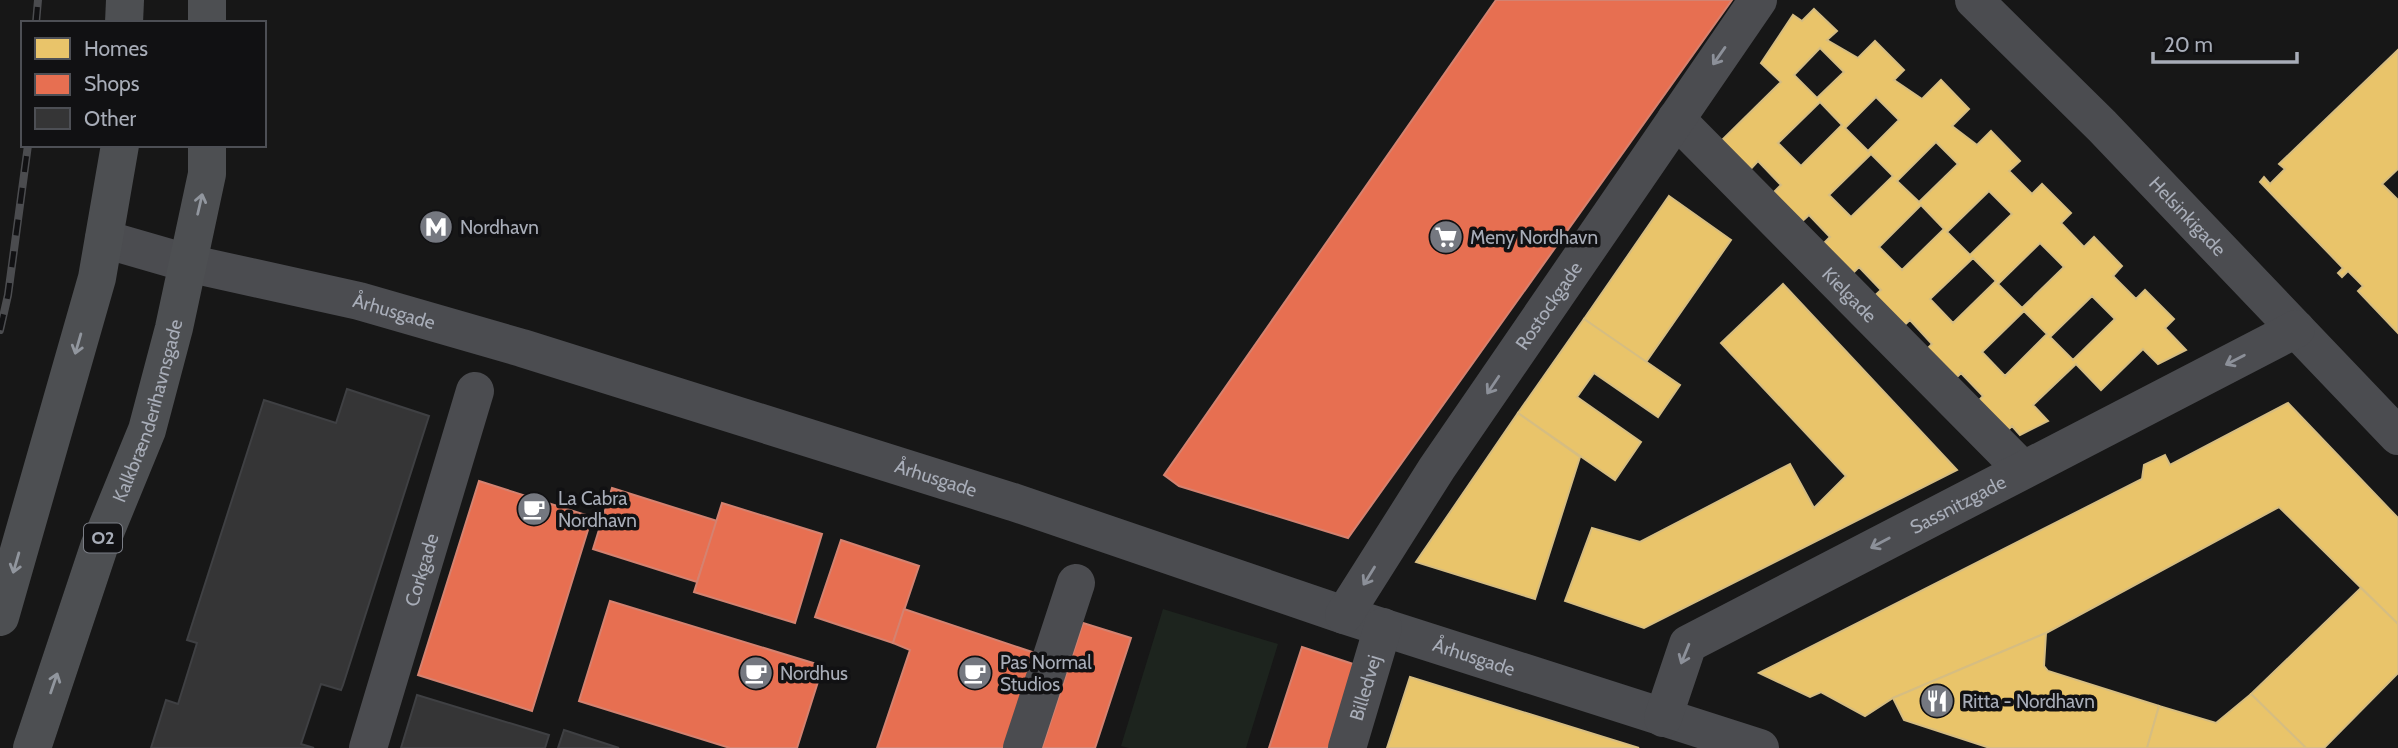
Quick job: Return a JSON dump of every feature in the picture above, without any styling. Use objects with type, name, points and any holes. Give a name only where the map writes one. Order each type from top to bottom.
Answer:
[{"type":"main road","points":[[124,21],[125,0]]},
{"type":"main road","points":[[207,0],[207,21]]},
{"type":"main road","points":[[0,617],[93,291],[120,147]]},
{"type":"main road","name":"Kalkbrænderihavnsgade","points":[[32,748],[100,547],[146,430],[174,328],[207,174],[207,147]]},
{"type":"street","name":"Rostockgade","points":[[1344,615],[1437,468],[1758,0]]},
{"type":"street","name":"Helsinkigade","points":[[1974,0],[2102,126],[2398,436]]},
{"type":"street","name":"Kielgade","points":[[1676,119],[2022,469]]},
{"type":"street","name":"Århusgade","points":[[103,239],[187,263],[359,301],[522,348],[1013,502],[1344,615],[1663,718],[1695,738],[1760,748]]},
{"type":"street","name":"Sassnitzgade","points":[[1663,718],[1688,644],[2296,329]]},
{"type":"street","name":"Corkgade","points":[[368,748],[475,391]]},
{"type":"street","points":[[1022,748],[1076,583]]},
{"type":"street","name":"Billedvej","points":[[1346,748],[1383,627]]},
{"type":"shaded area","points":[[1163,609],[1278,644],[1246,748],[1121,746]]},
{"type":"building: Homes","points":[[1814,9],[1837,31],[1827,40],[1858,58],[1875,41],[1904,70],[1894,80],[1922,99],[1941,80],[1969,109],[1952,126],[1977,145],[1991,131],[2020,161],[2009,171],[2032,194],[2042,184],[2071,213],[2061,223],[2084,247],[2094,237],[2122,266],[2113,276],[2136,299],[2145,290],[2174,319],[2165,328],[2186,350],[2158,364],[2143,349],[2101,390],[2076,364],[2033,405],[2048,421],[2020,435],[2012,426],[2003,435],[1974,406],[1983,396],[1961,373],[1952,382],[1923,353],[1932,344],[1910,320],[1900,329],[1871,299],[1881,290],[1859,267],[1849,277],[1820,247],[1830,237],[1809,215],[1798,225],[1770,196],[1781,185],[1758,161],[1747,173],[1719,143],[1781,82],[1761,63],[1793,15],[1802,21]],"holes":[[[1820,48],[1844,72],[1817,98],[1794,75]],[[1876,97],[1899,120],[1868,151],[1845,128]],[[1820,102],[1842,125],[1801,166],[1778,143]],[[1936,142],[1958,164],[1919,202],[1897,181]],[[1871,154],[1893,176],[1851,217],[1829,195]],[[1989,191],[2012,214],[1970,255],[1947,232]],[[1921,205],[1944,229],[1902,270],[1879,247]],[[2040,243],[2064,267],[2022,308],[1998,284]],[[1973,258],[1996,281],[1953,323],[1930,299]],[[2092,296],[2115,319],[2073,360],[2050,337]],[[2024,311],[2047,334],[2005,376],[1982,352]]]},
{"type":"building: Homes","points":[[2398,50],[2398,169],[2382,184],[2398,200],[2398,333],[2358,291],[2363,286],[2348,271],[2342,277],[2338,273],[2343,268],[2260,182],[2264,177],[2270,184],[2285,169],[2279,164]]},
{"type":"building: Homes","points":[[1669,196],[1731,240],[1646,362],[1584,319]]},
{"type":"building: Homes","points":[[1783,284],[1957,470],[1644,628],[1565,601],[1592,528],[1640,542],[1790,464],[1814,508],[1846,476],[1721,343]]},
{"type":"building: Homes","points":[[1584,319],[1680,385],[1658,417],[1594,373],[1577,397],[1641,442],[1615,480],[1518,413]]},
{"type":"building: Homes","points":[[2288,403],[2398,518],[2398,624],[2279,507],[2046,633],[1893,698],[1865,716],[1821,692],[1810,697],[1759,673],[2142,479],[2144,465],[2165,455],[2170,465]]},
{"type":"building: Homes","points":[[1518,413],[1580,457],[1535,599],[1416,562]]},
{"type":"building: Homes","points":[[2361,588],[2398,624],[2398,673],[2324,748],[2306,748],[2251,694]]},
{"type":"building: Homes","points":[[2046,633],[2044,666],[2048,671],[2159,706],[2147,748],[1990,748],[1904,720],[1893,698]]},
{"type":"building: Homes","points":[[1410,677],[1639,748],[1387,748]]},
{"type":"building: Homes","points":[[2251,694],[2306,748],[2147,748],[2159,706],[2216,723]]},
{"type":"building: Shops","name":"Meny Nordhavn","points":[[1496,0],[1732,0],[1348,538],[1179,486],[1164,475]]},
{"type":"building: Shops","points":[[479,481],[592,517],[532,711],[418,675]]},
{"type":"building: Shops","points":[[612,488],[717,521],[697,582],[593,549]]},
{"type":"building: Shops","points":[[722,503],[822,534],[795,623],[694,592]]},
{"type":"building: Shops","points":[[841,540],[919,566],[893,643],[815,617]]},
{"type":"building: Shops","points":[[610,601],[823,666],[797,748],[730,748],[579,701]]},
{"type":"building: Shops","points":[[904,609],[1041,655],[1010,748],[877,748],[910,650],[893,643]]},
{"type":"building: Shops","points":[[1083,623],[1131,638],[1095,748],[1042,748]]},
{"type":"building: Shops","points":[[1302,647],[1359,666],[1333,748],[1269,748]]},
{"type":"building: Other","points":[[347,389],[429,416],[341,690],[321,684],[301,744],[314,748],[151,748],[166,700],[178,704],[197,643],[187,640],[264,400],[336,423]]},
{"type":"building: Other","points":[[417,695],[549,735],[545,748],[401,748]]},
{"type":"building: Other","points":[[564,730],[619,748],[558,748]]},
{"type":"railway","points":[[36,21],[38,0]]},
{"type":"railway","points":[[0,330],[8,295],[28,147]]},
{"type":"place","name":"Nordhavn","points":[[436,227]]},
{"type":"place","name":"Meny Nordhavn","points":[[1446,237]]},
{"type":"place","name":"La Cabra Nordhavn","points":[[534,509]]},
{"type":"place","name":"Nordhus","points":[[756,673]]},
{"type":"place","name":"Pas Normal Studios","points":[[975,673]]},
{"type":"place","name":"Ritta - Nordhavn","points":[[1937,701]]}]
